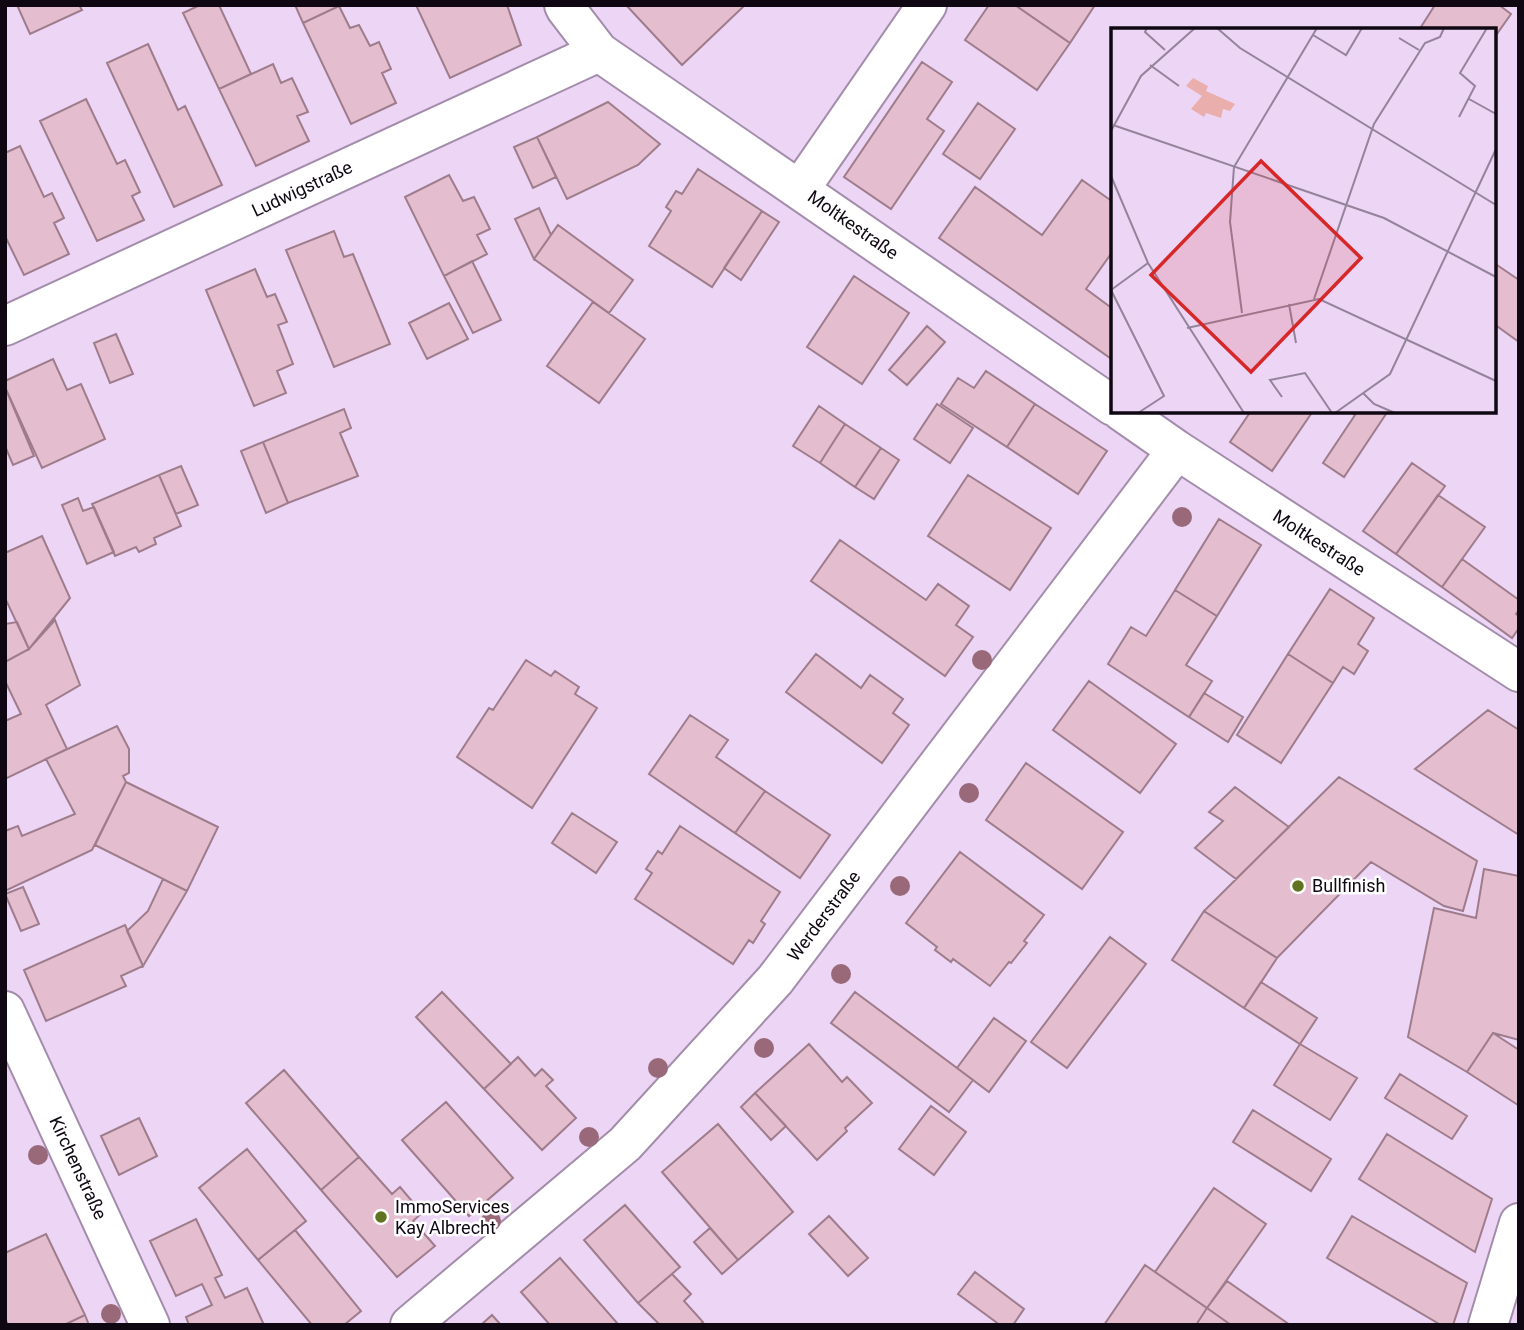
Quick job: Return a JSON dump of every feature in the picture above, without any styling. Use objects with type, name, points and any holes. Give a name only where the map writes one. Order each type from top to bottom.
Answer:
[{"type":"street","name":"Moltkestraße","points":[[564,5],[599,52],[1111,405]]},
{"type":"street","name":"Moltkestraße","points":[[800,188],[927,5]]},
{"type":"street","name":"Ludwigstraße","points":[[5,327],[599,52]]},
{"type":"street","name":"Moltkestraße","points":[[1124,413],[1519,672]]},
{"type":"street","name":"Werderstraße","points":[[410,1325],[625,1144],[775,980],[1177,450]]},
{"type":"street","name":"Kirchenstraße","points":[[5,1011],[150,1325]]},
{"type":"street","points":[[1489,1325],[1519,1223]]},
{"type":"building","points":[[17,5],[79,5],[82,10],[30,34]]},
{"type":"building","points":[[200,5],[219,5],[251,74],[219,89],[183,13]]},
{"type":"building","points":[[295,5],[339,5],[339,6],[303,23]]},
{"type":"building","points":[[416,5],[507,5],[521,45],[450,78]]},
{"type":"building","points":[[626,5],[745,5],[682,65]]},
{"type":"building","points":[[989,5],[1015,5],[1070,43],[1037,90],[965,40]]},
{"type":"building","points":[[1015,5],[1095,5],[1070,43]]},
{"type":"building","points":[[1435,5],[1499,5],[1511,14],[1496,35],[1496,28],[1420,28]]},
{"type":"building","points":[[339,6],[350,28],[359,25],[370,46],[379,42],[391,69],[382,73],[396,103],[351,124],[303,23]]},
{"type":"building","points":[[148,44],[178,110],[185,106],[222,185],[174,207],[107,63]]},
{"type":"building","points":[[922,62],[952,82],[927,119],[944,131],[891,209],[844,177]]},
{"type":"building","points":[[273,64],[281,83],[292,78],[308,112],[297,116],[309,141],[256,166],[219,89]]},
{"type":"building","points":[[86,99],[117,164],[125,160],[140,192],[132,196],[144,220],[97,241],[40,121]]},
{"type":"building","points":[[608,102],[660,144],[638,165],[567,199],[537,137]]},
{"type":"building","points":[[978,103],[1015,129],[980,179],[943,154]]},
{"type":"building","points":[[537,137],[556,177],[533,188],[514,147]]},
{"type":"building","points":[[20,146],[44,197],[52,193],[64,218],[54,223],[69,254],[24,275],[5,236],[5,153]]},
{"type":"building","points":[[698,169],[762,211],[712,287],[649,246],[671,211],[666,207],[676,191],[682,194]]},
{"type":"building","points":[[449,175],[463,201],[474,197],[490,229],[477,235],[487,254],[444,276],[405,197]]},
{"type":"building","points":[[1082,180],[1111,201],[1111,254],[1086,289],[1111,308],[1111,359],[939,238],[975,187],[1042,235]]},
{"type":"building","points":[[539,208],[551,235],[534,259],[515,219]]},
{"type":"building","points":[[762,211],[779,222],[741,280],[724,268]]},
{"type":"building","points":[[558,225],[633,280],[609,313],[534,259]]},
{"type":"building","points":[[334,231],[344,257],[353,254],[390,344],[334,367],[286,250]]},
{"type":"building","points":[[472,261],[501,320],[473,333],[444,276]]},
{"type":"building","points":[[1496,264],[1519,280],[1519,342],[1496,325]]},
{"type":"building","points":[[255,269],[267,297],[275,294],[287,322],[278,325],[293,364],[277,371],[286,393],[254,406],[206,290]]},
{"type":"building","points":[[854,276],[909,313],[862,384],[807,347]]},
{"type":"building","points":[[593,302],[645,339],[599,403],[547,366]]},
{"type":"building","points":[[449,303],[468,339],[427,359],[409,323]]},
{"type":"building","points":[[927,326],[945,342],[907,385],[889,370]]},
{"type":"building","points":[[116,334],[133,374],[110,383],[94,343]]},
{"type":"building","points":[[53,359],[67,390],[81,384],[105,439],[42,468],[5,387],[5,381]]},
{"type":"building","points":[[986,371],[1035,404],[1007,447],[941,404],[958,378],[974,388]]},
{"type":"building","points":[[5,387],[34,456],[13,465],[5,446]]},
{"type":"building","points":[[937,404],[973,428],[950,463],[914,439]]},
{"type":"building","points":[[1035,404],[1107,451],[1078,494],[1007,447]]},
{"type":"building","points":[[819,406],[845,424],[820,463],[793,446]]},
{"type":"building","points":[[344,409],[351,428],[340,433],[358,476],[288,503],[263,442]]},
{"type":"building","points":[[1250,413],[1312,413],[1272,471],[1230,442]]},
{"type":"building","points":[[1352,413],[1387,413],[1344,477],[1323,463],[1355,415]]},
{"type":"building","points":[[845,424],[881,448],[855,487],[820,463]]},
{"type":"building","points":[[263,442],[288,503],[266,513],[241,451]]},
{"type":"building","points":[[881,448],[899,460],[874,499],[855,487]]},
{"type":"building","points":[[1412,463],[1445,486],[1396,554],[1363,531]]},
{"type":"building","points":[[181,466],[198,505],[176,514],[159,475]]},
{"type":"building","points":[[159,475],[181,526],[154,538],[156,544],[139,552],[136,547],[115,556],[92,504]]},
{"type":"building","points":[[968,475],[1051,528],[1010,590],[928,536]]},
{"type":"building","points":[[1438,495],[1485,527],[1442,587],[1396,554]]},
{"type":"building","points":[[78,498],[83,511],[94,507],[114,552],[87,564],[62,505]]},
{"type":"building","points":[[1219,519],[1261,545],[1217,616],[1175,590]]},
{"type":"building","points":[[42,536],[70,598],[29,649],[7,602],[5,603],[5,553]]},
{"type":"building","points":[[840,540],[926,600],[938,584],[969,606],[956,625],[973,637],[945,676],[811,581]]},
{"type":"building","points":[[1462,559],[1519,600],[1516,614],[1519,616],[1519,628],[1512,638],[1442,587]]},
{"type":"building","points":[[1330,589],[1374,618],[1358,644],[1368,651],[1354,674],[1343,667],[1333,683],[1288,654]]},
{"type":"building","points":[[1175,590],[1217,616],[1186,665],[1212,681],[1189,717],[1108,664],[1131,627],[1146,636]]},
{"type":"building","points":[[55,620],[80,685],[46,705],[67,749],[5,779],[5,721],[21,714],[5,681],[5,662],[29,649]]},
{"type":"building","points":[[17,622],[29,649],[5,662],[5,624]]},
{"type":"building","points":[[816,654],[861,688],[870,675],[903,699],[893,713],[909,725],[882,763],[786,692]]},
{"type":"building","points":[[1288,654],[1333,683],[1281,763],[1237,735]]},
{"type":"building","points":[[526,660],[551,676],[555,671],[579,687],[575,694],[597,708],[532,808],[457,757],[489,708],[493,710]]},
{"type":"building","points":[[1089,681],[1176,744],[1140,793],[1053,730]]},
{"type":"building","points":[[1204,693],[1243,717],[1228,742],[1189,717]]},
{"type":"building","points":[[1488,710],[1519,730],[1519,835],[1415,769]]},
{"type":"building","points":[[690,715],[728,740],[716,757],[765,791],[735,833],[649,774]]},
{"type":"building","points":[[117,726],[129,749],[129,773],[123,776],[126,782],[92,850],[5,891],[5,831],[18,826],[22,836],[75,814],[46,759]]},
{"type":"building","points":[[1026,763],[1123,832],[1082,889],[986,820]]},
{"type":"building","points":[[1339,777],[1477,861],[1463,911],[1444,906],[1371,862],[1277,958],[1204,911]]},
{"type":"building","points":[[126,782],[218,827],[187,891],[95,845]]},
{"type":"building","points":[[1235,787],[1289,827],[1236,879],[1195,848],[1223,821],[1209,812]]},
{"type":"building","points":[[765,791],[830,835],[800,878],[735,833]]},
{"type":"building","points":[[572,813],[617,842],[596,873],[552,843]]},
{"type":"building","points":[[680,826],[780,892],[761,921],[765,924],[753,943],[749,940],[733,964],[635,899],[652,873],[646,869],[658,851],[662,854]]},
{"type":"building","points":[[960,852],[1044,915],[1024,941],[1027,943],[990,986],[953,959],[951,962],[935,950],[937,947],[906,923]]},
{"type":"building","points":[[1484,869],[1519,876],[1519,1040],[1493,1033],[1467,1072],[1408,1037],[1434,908],[1476,918]]},
{"type":"building","points":[[163,879],[187,891],[143,966],[127,931],[148,911]]},
{"type":"building","points":[[23,887],[39,924],[21,931],[5,894]]},
{"type":"building","points":[[1204,911],[1277,958],[1244,1008],[1172,960]]},
{"type":"building","points":[[125,925],[143,966],[121,976],[126,986],[46,1021],[24,970]]},
{"type":"building","points":[[1110,937],[1146,964],[1067,1068],[1031,1042]]},
{"type":"building","points":[[1261,982],[1317,1018],[1300,1044],[1244,1008]]},
{"type":"building","points":[[442,992],[511,1064],[484,1089],[416,1017]]},
{"type":"building","points":[[855,992],[973,1080],[949,1112],[831,1023]]},
{"type":"building","points":[[994,1018],[1026,1041],[989,1092],[957,1068]]},
{"type":"building","points":[[1493,1033],[1519,1050],[1518,1105],[1467,1072]]},
{"type":"building","points":[[809,1044],[842,1082],[847,1077],[872,1103],[817,1160],[755,1093]]},
{"type":"building","points":[[1300,1044],[1357,1078],[1330,1120],[1274,1085]]},
{"type":"building","points":[[518,1057],[535,1076],[542,1069],[553,1080],[546,1086],[576,1118],[542,1150],[484,1089]]},
{"type":"building","points":[[284,1070],[359,1157],[321,1190],[246,1103]]},
{"type":"building","points":[[1400,1074],[1467,1116],[1452,1139],[1385,1098]]},
{"type":"building","points":[[755,1093],[786,1126],[771,1140],[741,1107]]},
{"type":"building","points":[[446,1102],[513,1178],[469,1216],[402,1140]]},
{"type":"building","points":[[931,1106],[966,1132],[934,1175],[899,1149]]},
{"type":"building","points":[[1253,1110],[1331,1159],[1311,1191],[1233,1142]]},
{"type":"building","points":[[139,1118],[157,1156],[119,1175],[101,1136]]},
{"type":"building","points":[[718,1124],[793,1212],[738,1260],[662,1172]]},
{"type":"building","points":[[1387,1134],[1492,1199],[1475,1252],[1359,1179]]},
{"type":"building","points":[[247,1149],[306,1221],[258,1260],[199,1188]]},
{"type":"building","name":"ImmoServices Kay Albrecht","points":[[359,1157],[392,1194],[400,1187],[422,1213],[413,1221],[435,1246],[397,1277],[321,1190]]},
{"type":"building","points":[[1214,1188],[1266,1224],[1207,1308],[1155,1272]]},
{"type":"building","points":[[625,1205],[680,1267],[638,1303],[584,1240]]},
{"type":"building","points":[[829,1216],[868,1258],[848,1276],[809,1234]]},
{"type":"building","points":[[1352,1216],[1467,1283],[1453,1325],[1441,1325],[1327,1258]]},
{"type":"building","points":[[196,1219],[222,1275],[215,1278],[225,1298],[247,1288],[264,1325],[189,1325],[186,1317],[212,1305],[202,1284],[176,1296],[150,1241]]},
{"type":"building","points":[[710,1228],[738,1260],[722,1274],[694,1242]]},
{"type":"building","points":[[295,1230],[361,1311],[344,1325],[312,1325],[258,1260]]},
{"type":"building","points":[[46,1234],[85,1315],[64,1325],[8,1325],[5,1318],[5,1253]]},
{"type":"building","points":[[560,1258],[618,1324],[550,1325],[521,1292]]},
{"type":"building","points":[[1145,1265],[1207,1308],[1196,1325],[1104,1325]]},
{"type":"building","points":[[975,1272],[1024,1309],[1013,1325],[1000,1325],[958,1294]]},
{"type":"building","points":[[672,1274],[691,1294],[684,1301],[703,1322],[699,1325],[660,1325],[638,1303]]},
{"type":"building","points":[[1227,1281],[1290,1325],[1231,1325],[1207,1308]]},
{"type":"building","points":[[1207,1308],[1231,1325],[1196,1325]]},
{"type":"building","points":[[85,1315],[89,1325],[64,1325]]},
{"type":"building","points":[[492,1315],[501,1325],[481,1325]]},
{"type":"place","name":"Bullfinish","points":[[1298,886]]},
{"type":"place","name":"ImmoServices Kay Albrecht","points":[[381,1217]]}]
